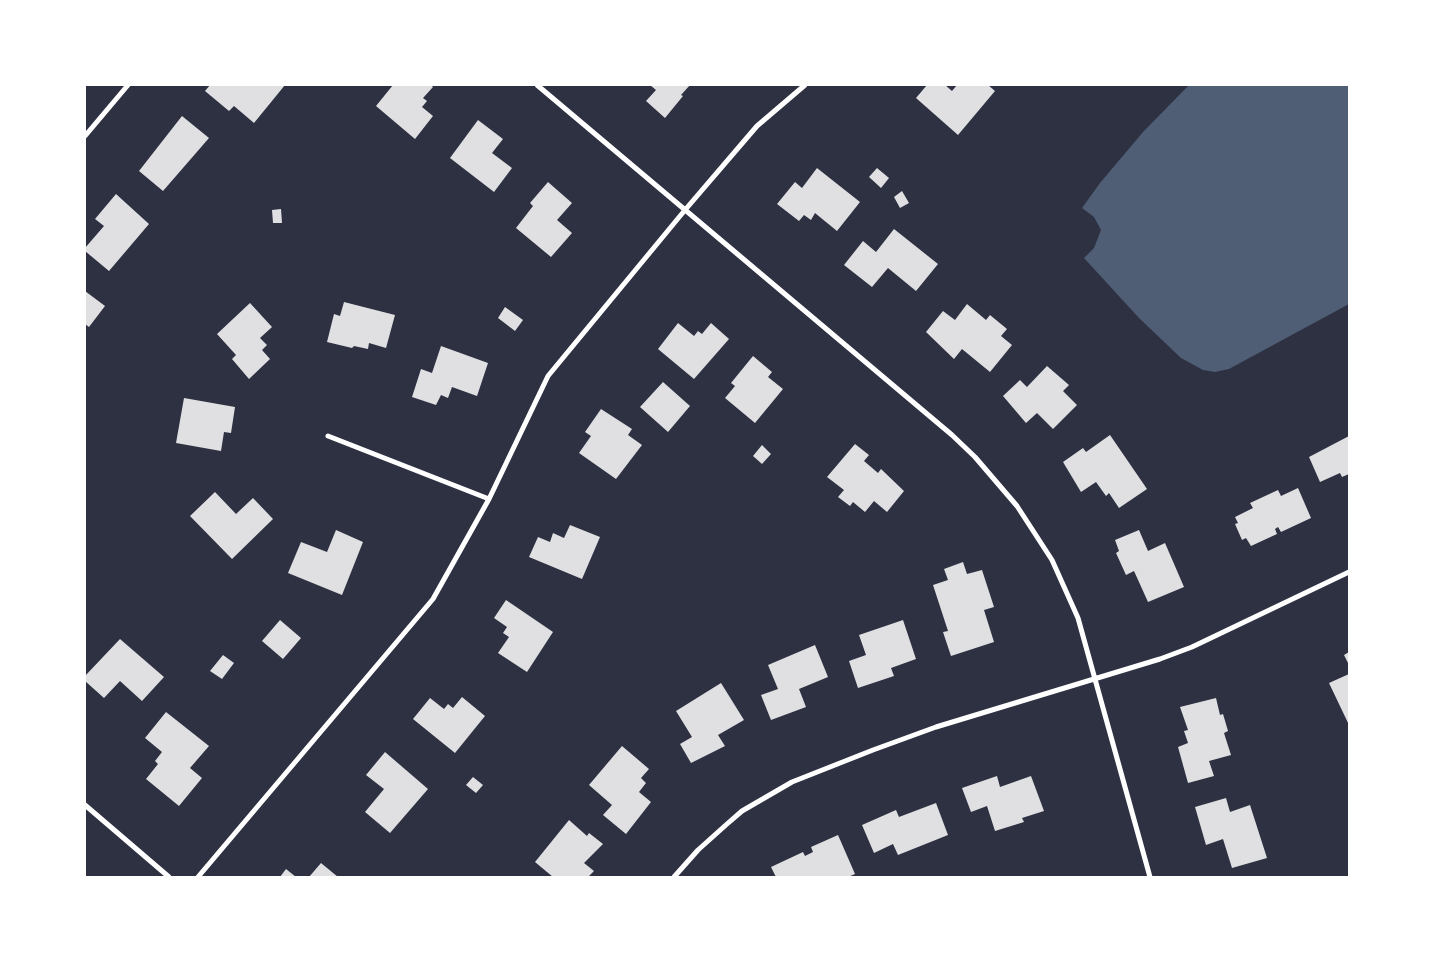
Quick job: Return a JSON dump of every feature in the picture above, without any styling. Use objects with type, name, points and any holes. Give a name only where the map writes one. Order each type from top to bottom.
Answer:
[{"type":"street","points":[[85,136],[128,85]]},
{"type":"street","points":[[537,85],[952,436],[975,457],[1018,506],[1052,560],[1078,618],[1150,877]]},
{"type":"street","points":[[198,877],[432,599],[489,499],[548,376],[757,126],[805,85]]},
{"type":"street","points":[[328,436],[489,499]]},
{"type":"street","points":[[674,877],[698,850],[742,811],[792,782],[936,727],[1160,659],[1192,647],[1349,572]]},
{"type":"street","points":[[85,806],[169,877]]},
{"type":"water","points":[[1189,85],[1349,85],[1349,304],[1229,369],[1215,372],[1203,370],[1181,358],[1139,318],[1084,258],[1094,248],[1101,230],[1094,217],[1082,208],[1100,183],[1143,132]]},
{"type":"building","points":[[210,85],[285,85],[254,123],[234,106],[229,111],[205,91]]},
{"type":"building","points":[[393,85],[431,85],[433,87],[423,98],[427,101],[422,107],[433,116],[415,139],[376,106]]},
{"type":"building","points":[[650,85],[690,85],[665,118],[646,101],[656,90]]},
{"type":"building","points":[[927,85],[945,85],[952,91],[957,85],[988,85],[995,91],[958,135],[916,98]]},
{"type":"building","points":[[182,116],[209,138],[163,191],[139,171]]},
{"type":"building","points":[[478,120],[503,139],[492,153],[512,168],[494,192],[450,158]]},
{"type":"building","points":[[817,168],[860,202],[837,231],[815,213],[811,220],[804,215],[799,221],[777,204],[795,182],[802,188]]},
{"type":"building","points":[[877,168],[889,178],[881,188],[869,177]]},
{"type":"building","points":[[548,182],[572,203],[557,220],[572,233],[551,257],[516,228],[533,206],[530,203]]},
{"type":"building","points":[[902,191],[909,203],[900,208],[894,197]]},
{"type":"building","points":[[116,194],[149,224],[109,271],[85,251],[85,248],[104,226],[95,219]]},
{"type":"building","points":[[281,209],[282,223],[273,223],[272,210]]},
{"type":"building","points":[[894,229],[938,264],[916,291],[888,268],[872,287],[844,265],[863,241],[876,252]]},
{"type":"building","points":[[85,291],[105,306],[89,327],[85,324]]},
{"type":"building","points":[[344,302],[395,315],[386,348],[369,343],[368,349],[354,346],[352,348],[327,342],[334,314],[340,316]]},
{"type":"building","points":[[250,303],[272,327],[260,338],[267,345],[262,350],[270,359],[249,379],[232,359],[236,355],[217,334]]},
{"type":"building","points":[[967,304],[986,320],[990,315],[1007,329],[1001,336],[1012,345],[990,372],[962,349],[954,359],[926,332],[943,311],[955,320]]},
{"type":"building","points":[[505,307],[523,320],[515,331],[498,318]]},
{"type":"building","points":[[678,323],[694,336],[698,331],[702,334],[711,323],[729,339],[694,379],[658,349]]},
{"type":"building","points":[[441,346],[488,363],[477,396],[452,387],[448,398],[441,395],[436,405],[412,397],[421,369],[432,373]]},
{"type":"building","points":[[753,356],[772,372],[768,377],[783,389],[755,423],[725,398],[735,386],[731,383]]},
{"type":"building","points":[[1047,366],[1069,385],[1063,391],[1077,405],[1053,429],[1037,413],[1026,423],[1003,396],[1020,380],[1027,387]]},
{"type":"building","points":[[663,382],[690,406],[668,432],[640,407]]},
{"type":"building","points":[[184,398],[235,407],[231,433],[224,432],[221,451],[176,443]]},
{"type":"building","points":[[601,409],[632,429],[628,435],[642,445],[616,479],[579,453],[591,436],[585,432]]},
{"type":"building","points":[[1110,435],[1147,489],[1119,508],[1109,493],[1106,496],[1096,482],[1081,492],[1063,462],[1083,448],[1086,452]]},
{"type":"building","points":[[1349,436],[1349,474],[1342,477],[1340,473],[1320,482],[1309,457]]},
{"type":"building","points":[[855,444],[869,455],[864,461],[878,473],[881,469],[904,491],[887,512],[874,501],[865,512],[853,502],[850,506],[838,497],[844,490],[827,477]]},
{"type":"building","points":[[762,445],[771,454],[762,464],[753,456]]},
{"type":"building","points":[[1298,488],[1311,518],[1281,532],[1278,527],[1275,529],[1277,534],[1251,546],[1246,538],[1242,540],[1235,524],[1238,523],[1235,517],[1253,508],[1250,503],[1278,490],[1281,496]]},
{"type":"building","points":[[215,492],[236,514],[253,498],[273,519],[232,559],[190,516]]},
{"type":"building","points":[[570,525],[600,537],[582,579],[529,557],[538,537],[550,542],[553,533],[564,538]]},
{"type":"building","points":[[336,530],[363,542],[342,595],[288,573],[301,542],[327,552]]},
{"type":"building","points":[[1139,530],[1148,551],[1165,543],[1184,587],[1148,602],[1134,571],[1126,575],[1116,553],[1119,551],[1115,540]]},
{"type":"building","points":[[963,562],[967,574],[982,570],[994,607],[984,610],[994,642],[951,656],[943,632],[948,631],[933,585],[948,580],[944,569]]},
{"type":"building","points":[[506,600],[553,632],[527,672],[498,653],[509,637],[503,633],[507,627],[494,618]]},
{"type":"building","points":[[280,620],[301,638],[283,659],[262,641]]},
{"type":"building","points":[[903,620],[916,659],[891,668],[894,676],[858,688],[849,661],[866,655],[859,635]]},
{"type":"building","points":[[120,639],[164,677],[142,701],[120,681],[104,698],[85,681],[85,676]]},
{"type":"building","points":[[815,645],[828,677],[799,689],[806,707],[771,720],[761,695],[778,689],[768,665]]},
{"type":"building","points":[[1349,652],[1349,665],[1344,655]]},
{"type":"building","points":[[223,655],[234,663],[222,679],[210,671]]},
{"type":"building","points":[[1349,674],[1349,725],[1329,683]]},
{"type":"building","points":[[721,683],[744,720],[718,735],[725,746],[691,763],[680,744],[692,737],[676,711]]},
{"type":"building","points":[[462,697],[485,716],[455,753],[413,719],[430,698],[444,709],[448,704],[453,708]]},
{"type":"building","points":[[1216,698],[1220,715],[1223,714],[1228,731],[1224,733],[1231,755],[1209,761],[1214,776],[1188,783],[1178,747],[1188,743],[1184,731],[1188,730],[1180,707]]},
{"type":"building","points":[[166,712],[209,746],[190,768],[202,778],[179,806],[146,779],[158,764],[155,761],[162,752],[145,738]]},
{"type":"building","points":[[622,746],[649,769],[641,778],[646,783],[639,792],[651,802],[626,834],[603,815],[612,805],[589,785]]},
{"type":"building","points":[[385,752],[428,789],[390,833],[365,812],[384,789],[366,775]]},
{"type":"building","points":[[997,776],[1000,787],[1031,776],[1044,811],[1022,818],[1024,822],[995,831],[987,806],[971,812],[962,788]]},
{"type":"building","points":[[473,777],[483,785],[476,793],[466,785]]},
{"type":"building","points":[[1226,798],[1230,812],[1250,805],[1267,858],[1232,868],[1223,839],[1206,845],[1195,807]]},
{"type":"building","points":[[936,803],[948,835],[898,855],[893,844],[874,853],[862,825],[896,810],[899,817]]},
{"type":"building","points":[[569,820],[587,836],[589,833],[603,844],[584,863],[594,871],[588,877],[553,877],[535,862]]},
{"type":"building","points":[[838,835],[855,874],[848,877],[776,877],[771,867],[803,852],[805,856],[813,852],[811,847]]},
{"type":"building","points":[[321,863],[338,877],[309,877]]},
{"type":"building","points":[[286,869],[296,877],[280,877]]}]
